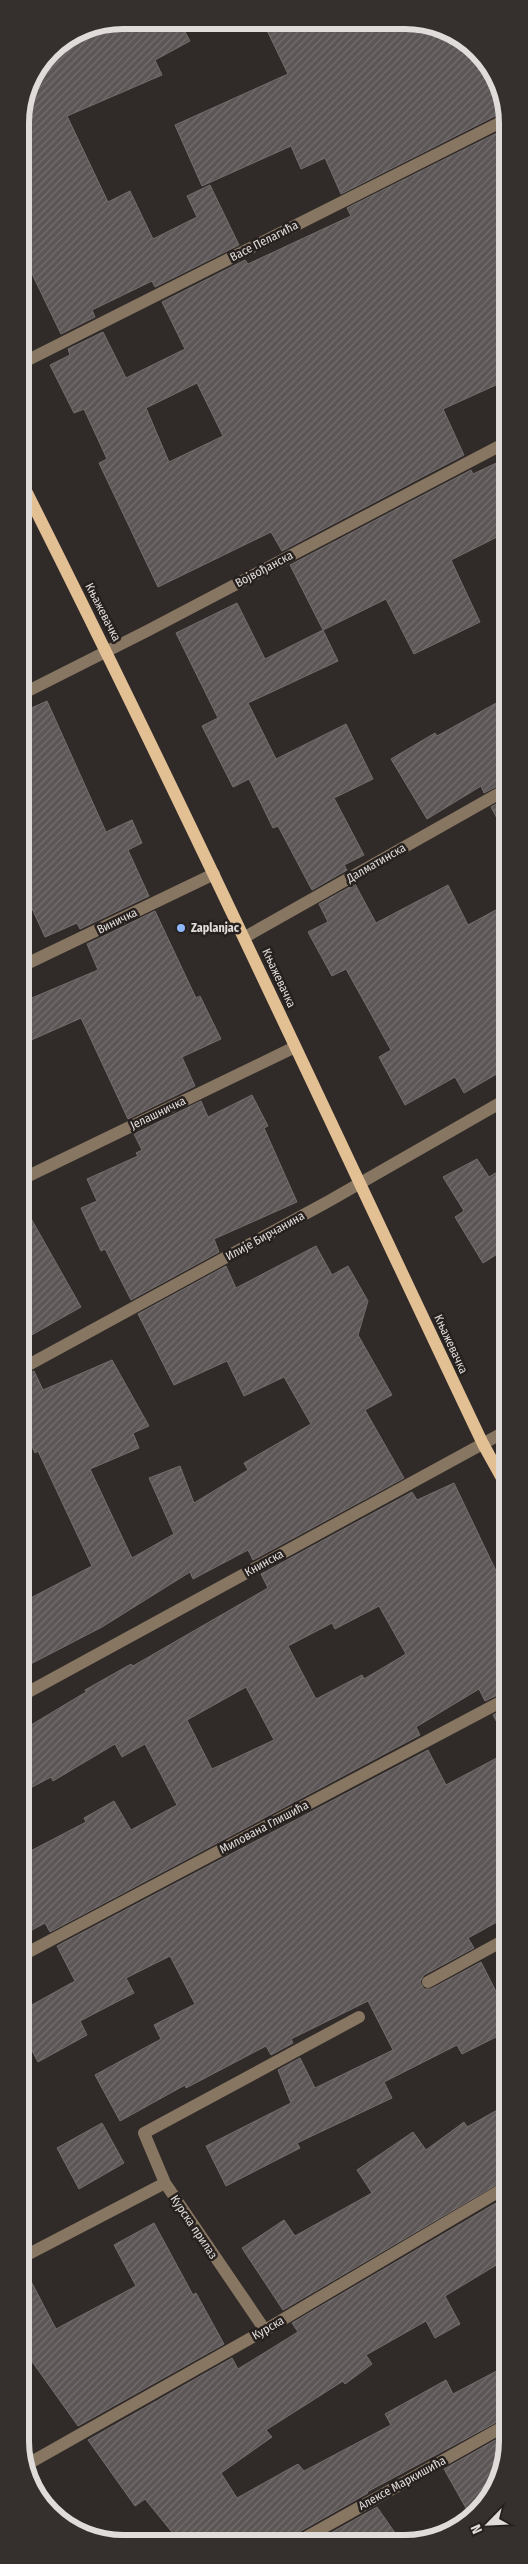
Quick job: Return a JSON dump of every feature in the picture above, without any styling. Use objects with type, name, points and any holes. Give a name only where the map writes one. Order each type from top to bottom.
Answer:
[{"type":"main road","name":"Књажевачка","points":[[29,498],[108,652],[245,937],[483,1444],[499,1473]]},
{"type":"street","name":"Васе Пелагића","points":[[29,359],[499,123]]},
{"type":"street","name":"Војвођанска","points":[[29,691],[108,652],[499,446]]},
{"type":"street","name":"Далматинска","points":[[245,937],[499,794]]},
{"type":"street","name":"Виничка","points":[[29,963],[214,874]]},
{"type":"street","name":"Јелашничка","points":[[29,1176],[296,1047]]},
{"type":"street","name":"Илије Бирчанина","points":[[29,1364],[360,1183],[499,1104]]},
{"type":"street","name":"Книнска","points":[[29,1692],[499,1435]]},
{"type":"street","name":"Милована Глишића","points":[[29,1952],[499,1703]]},
{"type":"street","points":[[428,1982],[499,1943]]},
{"type":"street","points":[[165,2183],[144,2133],[358,2017]]},
{"type":"street","name":"Курска прилаз","points":[[29,2254],[165,2183],[265,2330]]},
{"type":"street","name":"Курска","points":[[31,2462],[265,2330],[499,2191]]},
{"type":"street","name":"Алексе Маркишића","points":[[310,2535],[499,2429]]},
{"type":"building","points":[[117,29],[183,29],[190,41],[155,60],[162,75],[67,116],[108,202],[130,191],[153,239],[197,217],[187,196],[210,185],[239,245],[155,287],[152,281],[92,310],[95,317],[61,334],[29,268],[29,117],[32,98],[38,81],[56,56],[74,43],[100,32]]},
{"type":"building","points":[[266,29],[411,29],[430,32],[452,41],[476,61],[497,104],[498,114],[341,194],[325,158],[301,169],[291,146],[202,186],[175,125],[288,74]]},
{"type":"building","points":[[499,132],[499,384],[443,409],[464,455],[282,551],[271,532],[158,587],[99,463],[107,459],[84,409],[74,413],[50,365],[70,355],[68,349],[103,332],[126,378],[185,349],[162,302],[245,260],[248,264],[351,216],[347,208]],"holes":[[[197,383],[223,436],[169,462],[146,408]]]},
{"type":"building","points":[[499,462],[499,536],[451,560],[480,622],[414,654],[386,599],[323,630],[290,565],[471,470],[473,474]]},
{"type":"building","points":[[237,603],[265,659],[323,630],[338,661],[248,703],[276,759],[346,724],[373,779],[334,798],[364,855],[344,865],[347,870],[312,890],[278,826],[273,828],[249,779],[233,787],[202,726],[218,718],[176,633]]},
{"type":"building","points":[[47,701],[106,832],[132,820],[142,843],[128,850],[149,896],[80,929],[77,923],[45,937],[29,902],[29,709]]},
{"type":"building","points":[[499,701],[499,785],[484,793],[481,786],[427,819],[391,759],[435,733],[437,736]]},
{"type":"building","points":[[499,802],[499,822],[491,807]]},
{"type":"building","points":[[355,884],[376,923],[448,885],[468,925],[499,908],[499,1073],[464,1093],[455,1077],[405,1105],[379,1057],[391,1050],[346,969],[332,976],[308,932],[328,922],[319,904]]},
{"type":"building","points":[[155,911],[196,998],[200,996],[221,1039],[182,1057],[195,1086],[128,1119],[81,1018],[29,1041],[29,999],[98,970],[87,944]]},
{"type":"building","points":[[252,1095],[268,1126],[264,1128],[297,1202],[214,1239],[219,1252],[131,1300],[105,1249],[101,1251],[81,1208],[97,1201],[87,1179],[138,1156],[136,1153],[142,1150],[134,1134],[201,1101],[208,1117]]},
{"type":"building","points":[[477,1159],[489,1177],[499,1171],[499,1253],[483,1263],[455,1217],[464,1211],[443,1177]]},
{"type":"building","points":[[29,1215],[81,1307],[29,1336]]},
{"type":"building","points":[[316,1246],[332,1275],[348,1266],[368,1301],[358,1335],[392,1395],[365,1410],[404,1478],[253,1560],[248,1550],[193,1579],[190,1572],[102,1627],[29,1665],[29,1599],[92,1566],[38,1451],[35,1453],[29,1440],[29,1373],[34,1371],[43,1390],[112,1360],[149,1426],[133,1433],[139,1448],[90,1469],[132,1558],[174,1534],[149,1478],[180,1466],[194,1503],[248,1470],[244,1463],[311,1424],[284,1377],[244,1396],[227,1361],[174,1385],[138,1314],[226,1266],[236,1288]]},
{"type":"building","points":[[454,1483],[499,1577],[499,1694],[485,1701],[479,1689],[416,1727],[420,1735],[50,1932],[45,1923],[29,1932],[29,1852],[86,1822],[84,1818],[114,1801],[131,1830],[177,1805],[145,1744],[122,1757],[115,1744],[53,1781],[51,1777],[29,1789],[29,1726],[86,1692],[85,1690],[131,1664],[133,1666],[268,1588],[261,1574],[412,1492],[417,1500]],"holes":[[[379,1606],[406,1654],[364,1679],[362,1675],[316,1699],[288,1646],[332,1623],[335,1629]],[[246,1687],[274,1740],[212,1769],[187,1720]]]},
{"type":"building","points":[[499,1712],[499,1726],[493,1715]]},
{"type":"building","points":[[428,1750],[446,1785],[499,1757],[499,1921],[468,1938],[474,1948],[424,1975],[420,1982],[424,1989],[431,1989],[481,1962],[499,1997],[499,2036],[462,2054],[457,2045],[384,2082],[392,2098],[297,2143],[300,2148],[226,2186],[206,2146],[291,2103],[278,2070],[300,2058],[315,2088],[393,2050],[368,2001],[291,2039],[293,2043],[271,2055],[266,2046],[186,2088],[185,2085],[120,2121],[95,2075],[161,2039],[154,2025],[195,2004],[170,1956],[126,1978],[134,1993],[80,2021],[87,2035],[38,2062],[29,2045],[29,2007],[75,1981],[57,1946]]},
{"type":"building","points":[[499,2109],[499,2183],[283,2310],[242,2248],[284,2220],[295,2236],[372,2193],[357,2170],[413,2132],[426,2150],[464,2122],[467,2127]]},
{"type":"building","points":[[102,2123],[124,2163],[79,2189],[57,2148]]},
{"type":"building","points":[[499,2201],[499,2263],[445,2296],[460,2324],[435,2338],[426,2321],[366,2355],[372,2364],[345,2384],[343,2381],[266,2430],[272,2437],[221,2473],[237,2498],[298,2464],[304,2471],[391,2425],[385,2414],[446,2380],[453,2394],[499,2370],[499,2421],[367,2492],[294,2535],[174,2535],[145,2499],[135,2506],[88,2440],[232,2358],[238,2369],[298,2332],[292,2323]]},
{"type":"building","points":[[154,2223],[193,2295],[196,2293],[224,2344],[78,2426],[29,2357],[29,2277],[56,2329],[136,2286],[114,2245]]},
{"type":"building","points":[[499,2438],[496,2466],[490,2483],[479,2499],[463,2499],[463,2503],[444,2469]]},
{"type":"building","points":[[377,2507],[396,2535],[327,2535]]},
{"type":"place","name":"Zaplanjac","points":[[181,928]]}]
